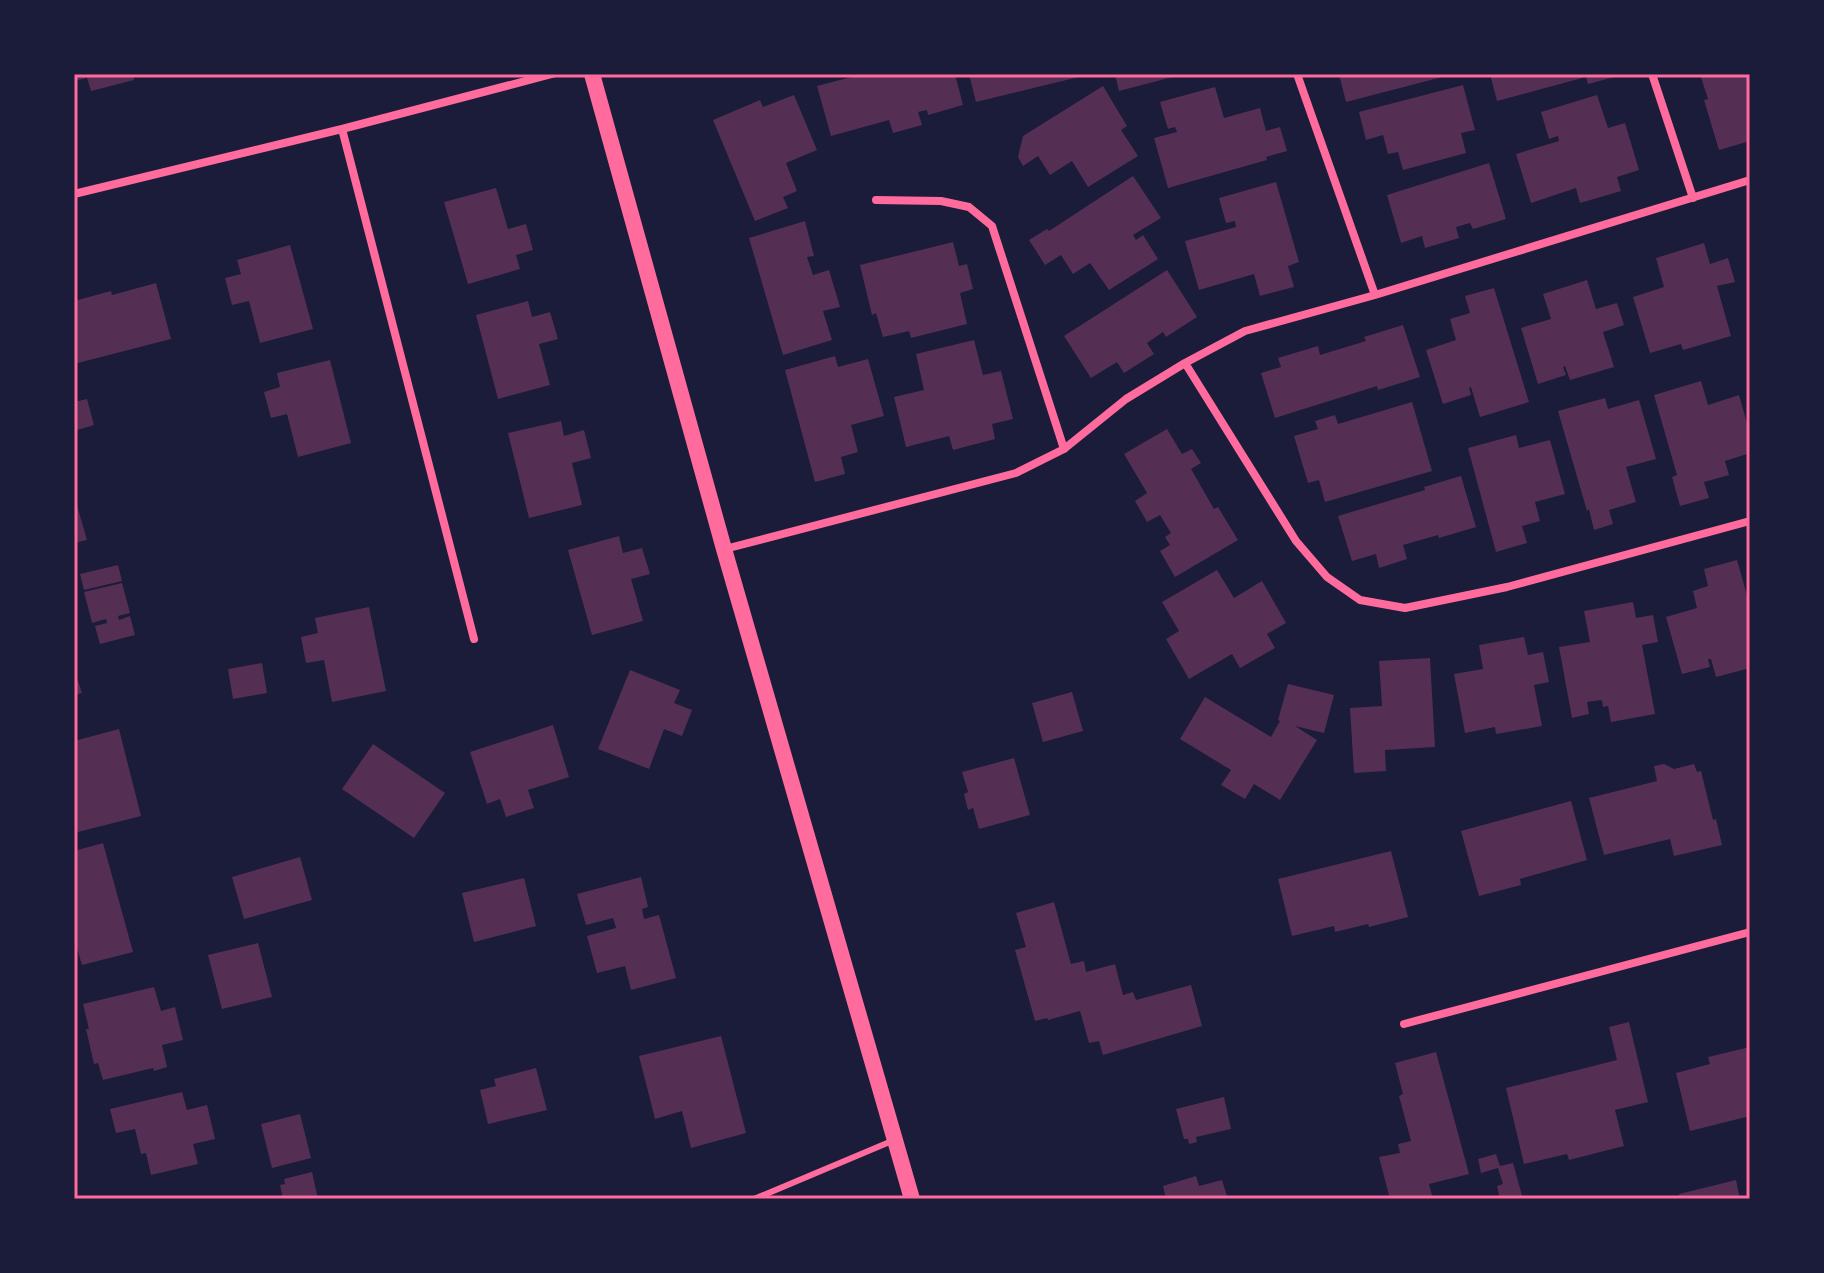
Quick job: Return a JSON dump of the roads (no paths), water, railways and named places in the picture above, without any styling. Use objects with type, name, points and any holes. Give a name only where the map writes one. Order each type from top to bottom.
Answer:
[{"type":"main road","points":[[592,74],[724,549],[912,1199]]},
{"type":"street","points":[[74,194],[552,74]]},
{"type":"street","points":[[1297,74],[1375,295]]},
{"type":"street","points":[[1652,74],[1693,198]]},
{"type":"street","points":[[342,129],[474,639]]},
{"type":"street","points":[[724,549],[1016,473],[1064,449],[1126,399],[1245,331],[1375,295],[1750,180]]},
{"type":"street","points":[[876,200],[941,201],[969,207],[992,226],[1064,449]]},
{"type":"street","points":[[1185,363],[1296,541],[1327,577],[1360,600],[1405,608],[1507,587],[1750,521]]},
{"type":"street","points":[[1404,1024],[1750,932]]},
{"type":"lane","points":[[754,1199],[895,1139]]}]
